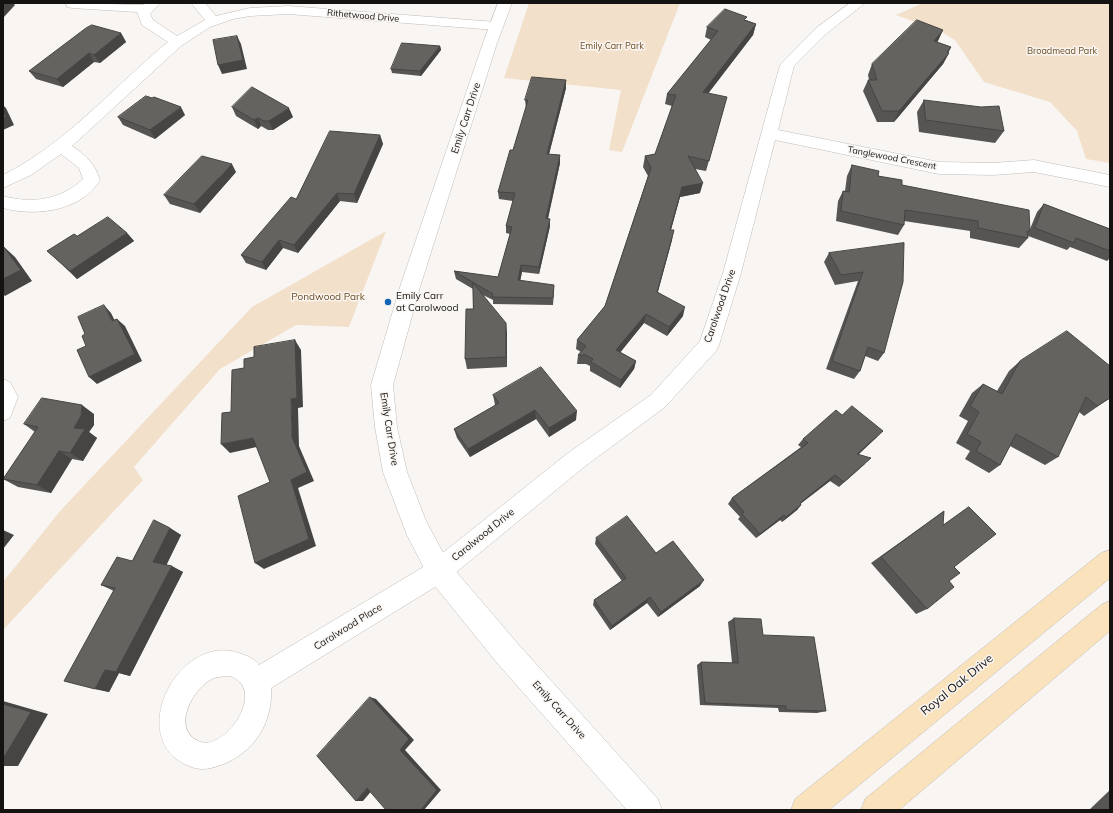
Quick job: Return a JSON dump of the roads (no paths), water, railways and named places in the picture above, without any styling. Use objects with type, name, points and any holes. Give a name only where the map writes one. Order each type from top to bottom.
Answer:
[{"type":"main road","name":"Royal Oak Drive","points":[[806,810],[935,703],[1110,562]]},
{"type":"main road","points":[[876,810],[1110,614]]},
{"type":"street","points":[[198,3],[213,21]]},
{"type":"street","name":"Emily Carr Drive","points":[[505,3],[496,26],[410,287],[382,385],[386,426],[396,472],[416,527],[439,571],[508,654],[647,810]]},
{"type":"street","name":"Carolwood Drive","points":[[439,571],[576,460],[658,402],[708,345],[732,273],[770,134],[787,65],[821,31],[858,3]]},
{"type":"street","points":[[72,4],[149,6]]},
{"type":"street","points":[[149,6],[143,13],[147,22],[177,42]]},
{"type":"street","name":"Rithetwood Drive","points":[[3,182],[22,174],[62,147],[177,42],[213,21],[264,10],[301,11],[496,26]]},
{"type":"street","name":"Tanglewood Crescent","points":[[770,134],[939,168],[993,169],[1034,166],[1110,181]]},
{"type":"street","points":[[3,202],[16,206],[51,204],[76,194],[92,180],[89,168],[78,157],[62,147]]},
{"type":"street","points":[[3,388],[8,397],[6,408],[3,412]]},
{"type":"street","name":"Carolwood Place","points":[[256,682],[439,571]]},
{"type":"place","name":"Emily Carr at Carolwood","points":[[388,302]]},
{"type":"park label","name":"Emily Carr Park","points":[[612,46]]},
{"type":"park label","name":"Broadmead Park","points":[[1062,51]]},
{"type":"park label","name":"Pondwood Park","points":[[328,297]]}]
